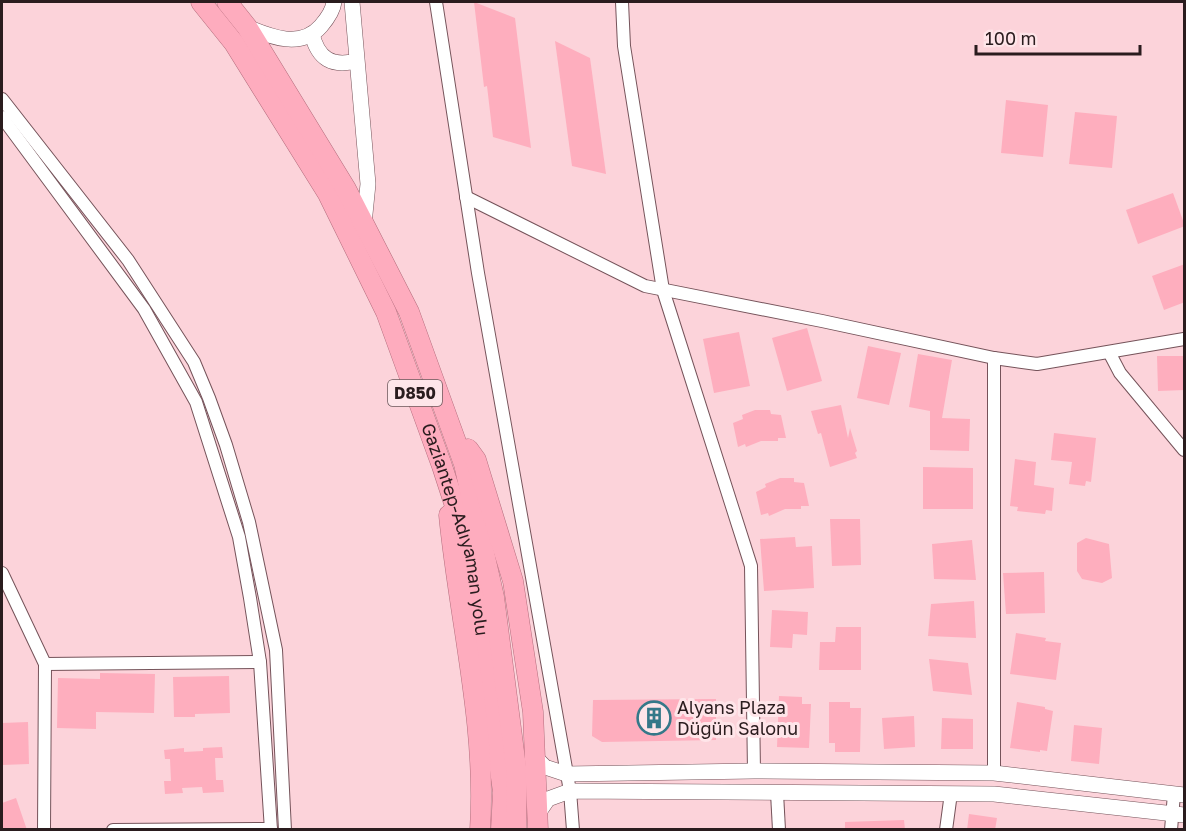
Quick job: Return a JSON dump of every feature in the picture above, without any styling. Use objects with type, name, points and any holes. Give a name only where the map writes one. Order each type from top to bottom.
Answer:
[{"type":"highway","name":"Gaziantep-Adıyaman yolu","points":[[201,2],[234,43],[328,194],[386,312],[442,466],[471,555],[503,792],[501,830]]},
{"type":"highway","name":"Gaziantep-Adıyaman yolu","points":[[227,2],[247,27],[346,189],[410,312],[464,464],[494,597],[517,775],[516,830]]},
{"type":"highway","points":[[449,423],[476,460],[513,581],[533,712],[538,821]]},
{"type":"highway","points":[[446,483],[452,553],[476,724],[483,792],[480,830]]},
{"type":"street","points":[[247,27],[270,37],[294,40],[312,34],[326,21],[334,2]]},
{"type":"street","points":[[352,2],[368,184],[364,224]]},
{"type":"street","points":[[436,2],[466,197],[570,791],[573,830]]},
{"type":"street","points":[[622,2],[624,46],[663,290],[751,566],[754,771]]},
{"type":"street","points":[[312,34],[314,43],[324,58],[337,64],[356,62]]},
{"type":"street","points":[[2,99],[128,260],[194,362],[208,398],[226,445],[249,522],[276,650],[285,830]]},
{"type":"street","points":[[2,117],[144,309],[196,402],[239,537],[261,662],[271,829],[112,830]]},
{"type":"street","points":[[466,197],[645,286],[994,358],[1037,364],[1185,339]]},
{"type":"street","points":[[1109,352],[1120,373],[1185,450]]},
{"type":"street","points":[[994,358],[994,773]]},
{"type":"street","points":[[2,573],[45,664],[44,830]]},
{"type":"street","points":[[45,664],[261,662]]},
{"type":"street","points":[[536,758],[544,767],[566,774],[754,771],[994,773],[1179,794],[1176,820],[994,794],[570,791],[548,799],[538,821]]},
{"type":"street","points":[[777,792],[779,830]]},
{"type":"street","points":[[946,830],[951,793]]},
{"type":"building","points":[[474,2],[515,18],[531,148],[493,137],[487,86],[484,87]]},
{"type":"building","points":[[555,41],[590,58],[606,174],[572,166]]},
{"type":"building","points":[[1006,100],[1048,105],[1043,157],[1001,153]]},
{"type":"building","points":[[1075,112],[1117,116],[1112,168],[1069,164]]},
{"type":"building","points":[[1173,193],[1185,226],[1138,244],[1126,210]]},
{"type":"building","points":[[1185,264],[1185,302],[1164,310],[1152,276]]},
{"type":"building","points":[[807,328],[822,381],[787,391],[772,338]]},
{"type":"building","points":[[739,332],[750,386],[714,393],[703,339]]},
{"type":"building","points":[[868,346],[901,353],[889,405],[857,398]]},
{"type":"building","points":[[918,354],[952,360],[942,418],[970,419],[969,451],[930,450],[930,411],[909,407]]},
{"type":"building","points":[[1157,356],[1185,356],[1185,390],[1158,391]]},
{"type":"building","points":[[841,405],[848,438],[850,428],[857,458],[830,467],[821,433],[818,434],[811,411]]},
{"type":"building","points":[[755,410],[770,410],[771,414],[781,415],[786,438],[738,447],[733,423],[743,419],[742,415]]},
{"type":"building","points":[[1054,433],[1096,438],[1091,482],[1086,481],[1085,486],[1069,484],[1072,462],[1051,460]]},
{"type":"building","points":[[1015,459],[1036,462],[1034,485],[1054,488],[1052,511],[1046,510],[1045,514],[1017,511],[1018,507],[1010,506]]},
{"type":"building","points":[[923,467],[973,468],[973,509],[923,509]]},
{"type":"building","points":[[780,478],[794,478],[794,482],[804,483],[809,506],[801,506],[801,509],[785,509],[769,516],[768,513],[761,515],[756,492],[766,487],[765,484]]},
{"type":"building","points":[[830,519],[860,519],[861,565],[832,566]]},
{"type":"building","points":[[795,537],[796,547],[812,546],[814,588],[764,591],[760,539]]},
{"type":"building","points":[[1086,538],[1109,544],[1112,578],[1102,583],[1082,579],[1077,571],[1077,543]]},
{"type":"building","points":[[972,540],[976,580],[934,579],[932,544]]},
{"type":"building","points":[[1044,572],[1045,613],[1006,614],[1003,573]]},
{"type":"building","points":[[974,601],[976,638],[928,636],[931,604]]},
{"type":"building","points":[[772,610],[808,612],[807,635],[793,634],[792,648],[770,647]]},
{"type":"building","points":[[836,627],[861,627],[861,670],[819,670],[820,642],[835,642]]},
{"type":"building","points":[[1016,633],[1061,643],[1056,680],[1010,674]]},
{"type":"building","points":[[929,659],[968,663],[972,695],[933,691]]},
{"type":"building","points":[[100,673],[155,674],[154,713],[96,712],[96,729],[57,728],[58,678],[100,679]]},
{"type":"building","points":[[229,676],[230,713],[174,717],[173,677]]},
{"type":"building","points":[[779,696],[802,697],[802,704],[811,704],[809,748],[777,747]]},
{"type":"building","name":"Alyans Plaza Düğün Salonu","points":[[716,699],[716,740],[602,742],[592,736],[593,700]]},
{"type":"building","points":[[829,702],[850,702],[850,708],[861,708],[860,752],[835,752],[835,743],[829,743]]},
{"type":"building","points":[[1017,702],[1045,707],[1053,711],[1047,751],[1010,748]]},
{"type":"building","points":[[914,716],[915,747],[884,749],[882,718]]},
{"type":"building","points":[[942,718],[973,719],[973,749],[941,749]]},
{"type":"building","points":[[28,722],[29,764],[2,765],[2,723]]},
{"type":"building","points":[[1074,725],[1102,728],[1099,764],[1071,761]]},
{"type":"building","points":[[222,747],[223,758],[215,758],[216,780],[223,780],[224,792],[203,793],[202,787],[182,788],[183,793],[165,794],[164,781],[171,781],[170,759],[165,759],[164,750],[184,748],[184,752]]},
{"type":"building","points":[[16,798],[27,830],[2,830],[2,803]]},
{"type":"building","points":[[969,814],[997,818],[995,830],[967,830]]},
{"type":"building","points":[[904,820],[905,830],[845,830],[845,822]]},
{"type":"place","name":"Alyans Plaza Düğün Salonu","points":[[654,718]]}]
